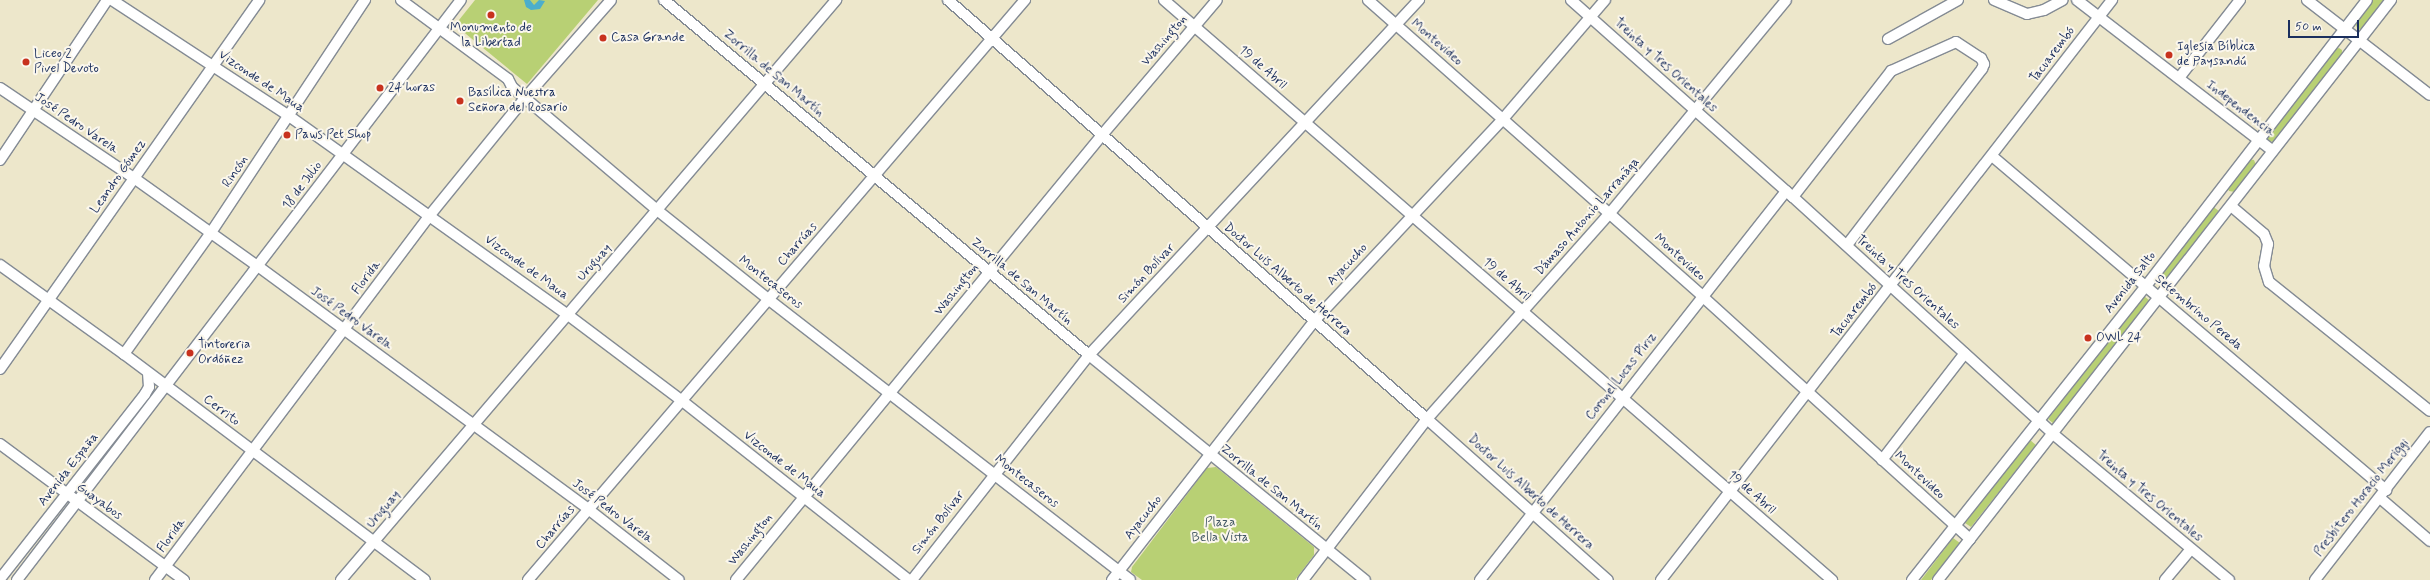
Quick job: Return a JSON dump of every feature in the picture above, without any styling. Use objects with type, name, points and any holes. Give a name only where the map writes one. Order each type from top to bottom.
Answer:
[{"type":"street","points":[[0,160],[107,0]]},
{"type":"street","name":"Vizconde de Maua","points":[[112,0],[290,116],[568,315],[681,400],[908,580]]},
{"type":"street","name":"Leandro Gómez","points":[[0,369],[259,0]]},
{"type":"street","name":"Rincón","points":[[124,354],[210,234],[366,0]]},
{"type":"street","name":"Montecaseros","points":[[401,0],[508,79],[512,87],[657,210],[768,299],[890,392],[1130,580]]},
{"type":"street","name":"18 de Julio","points":[[166,386],[461,0]]},
{"type":"street","name":"Florida","points":[[155,580],[251,450],[344,330],[430,215],[525,98],[611,0]]},
{"type":"street","name":"Zorrilla de San Martín","points":[[664,0],[766,83],[874,176],[1089,355],[1326,550],[1365,580]]},
{"type":"street","name":"Uruguay","points":[[341,580],[836,0]]},
{"type":"street","name":"Doctor Luis Alberto de Herrera","points":[[948,0],[1427,419],[1608,580]]},
{"type":"street","name":"Charrúas","points":[[528,580],[1025,0]]},
{"type":"street","name":"19 de Abril","points":[[1164,0],[1832,580]]},
{"type":"street","name":"Washington","points":[[736,580],[1102,135],[1217,0]]},
{"type":"street","name":"Montevideo","points":[[1368,0],[1610,213],[1970,539]]},
{"type":"street","name":"Simón Bolívar","points":[[912,580],[1089,355],[1306,124],[1419,0]]},
{"type":"street","name":"Treinta y Tres Orientales","points":[[1571,0],[1790,194],[2052,433],[2229,580]]},
{"type":"street","name":"Ayacucho","points":[[1112,580],[1314,321],[1503,119],[1605,0]]},
{"type":"street","name":"Dámaso Antonio Larranãga","points":[[1303,580],[1427,419],[1610,213],[1696,111],[1786,0]]},
{"type":"street","points":[[1888,38],[1958,0]]},
{"type":"street","points":[[1994,0],[2027,14],[2044,10],[2063,0]]},
{"type":"street","name":"Independencia","points":[[2077,0],[2273,151]]},
{"type":"street","name":"Tacuarembó","points":[[1661,580],[1892,286],[2112,0]]},
{"type":"street","points":[[2179,78],[2240,0]]},
{"type":"street","points":[[2307,0],[2430,95]]},
{"type":"street","name":"Avenida Salto","points":[[1912,580],[2146,286],[2367,0]]},
{"type":"street","points":[[1938,580],[2391,0]]},
{"type":"street","name":"Coronel Lucas Píriz","points":[[1480,580],[1702,296],[1790,194],[1891,71],[1956,42],[1981,58],[1984,64],[1982,69],[1846,245]]},
{"type":"street","name":"José Pedro Varela","points":[[0,88],[134,178],[258,267],[588,509],[680,580]]},
{"type":"street","name":"Setembrino Pereda","points":[[1992,156],[2146,286],[2383,494],[2430,541]]},
{"type":"street","points":[[2219,191],[2264,234],[2268,244],[2264,266],[2270,282],[2430,411]]},
{"type":"street","name":"Cerrito","points":[[0,265],[48,301],[124,354],[425,580]]},
{"type":"street","points":[[1882,460],[1965,353]]},
{"type":"street","name":"Avenida España","points":[[0,579],[145,394],[149,387],[148,373]]},
{"type":"street","name":"Avenida España","points":[[16,580],[76,500],[166,386]]},
{"type":"street","name":"Presbítero Horacio Meriggi","points":[[2315,580],[2430,432]]},
{"type":"street","name":"Guayabos","points":[[0,444],[184,580]]},
{"type":"street","points":[[2164,580],[2191,549]]},
{"type":"green space","points":[[475,0],[598,0],[527,84],[455,25]]},
{"type":"green space","points":[[2372,0],[2385,0],[2362,29],[2358,30],[2355,23]]},
{"type":"green space","points":[[2339,48],[2342,50],[2342,54],[2274,142],[2268,141],[2266,136],[2335,49]]},
{"type":"green space","points":[[2248,159],[2254,160],[2256,165],[2235,192],[2229,191],[2227,186]]},
{"type":"green space","points":[[2212,206],[2219,211],[2165,281],[2160,281],[2160,276]]},
{"type":"green space","points":[[2144,296],[2150,301],[2054,424],[2048,419]]},
{"type":"green space","points":[[2030,440],[2036,445],[1971,527],[1965,523]]},
{"type":"green space","name":"Plaza Bella Vista","points":[[1216,467],[1314,547],[1314,555],[1295,580],[1142,580],[1131,572],[1132,567],[1207,468]]},
{"type":"green space","points":[[1953,538],[1960,543],[1931,580],[1921,580]]},
{"type":"water","points":[[524,0],[530,0],[534,5],[539,0],[545,1],[540,9],[531,10],[526,7]]},
{"type":"place","name":"Monumento de la Libertad","points":[[491,15]]},
{"type":"place","name":"Casa Grande","points":[[603,38]]},
{"type":"place","name":"Iglesia Bíblica de Paysandú","points":[[2169,55]]},
{"type":"place","name":"Liceo 2 Pivel Devoto","points":[[26,62]]},
{"type":"place","name":"24 horas","points":[[380,88]]},
{"type":"place","name":"Basílica Nuestra Señora del Rosario","points":[[460,101]]},
{"type":"place","name":"Paws Pet Shop","points":[[287,135]]},
{"type":"place","name":"OWL 24","points":[[2088,338]]},
{"type":"place","name":"Tintoreria Ordóñez","points":[[190,353]]}]
